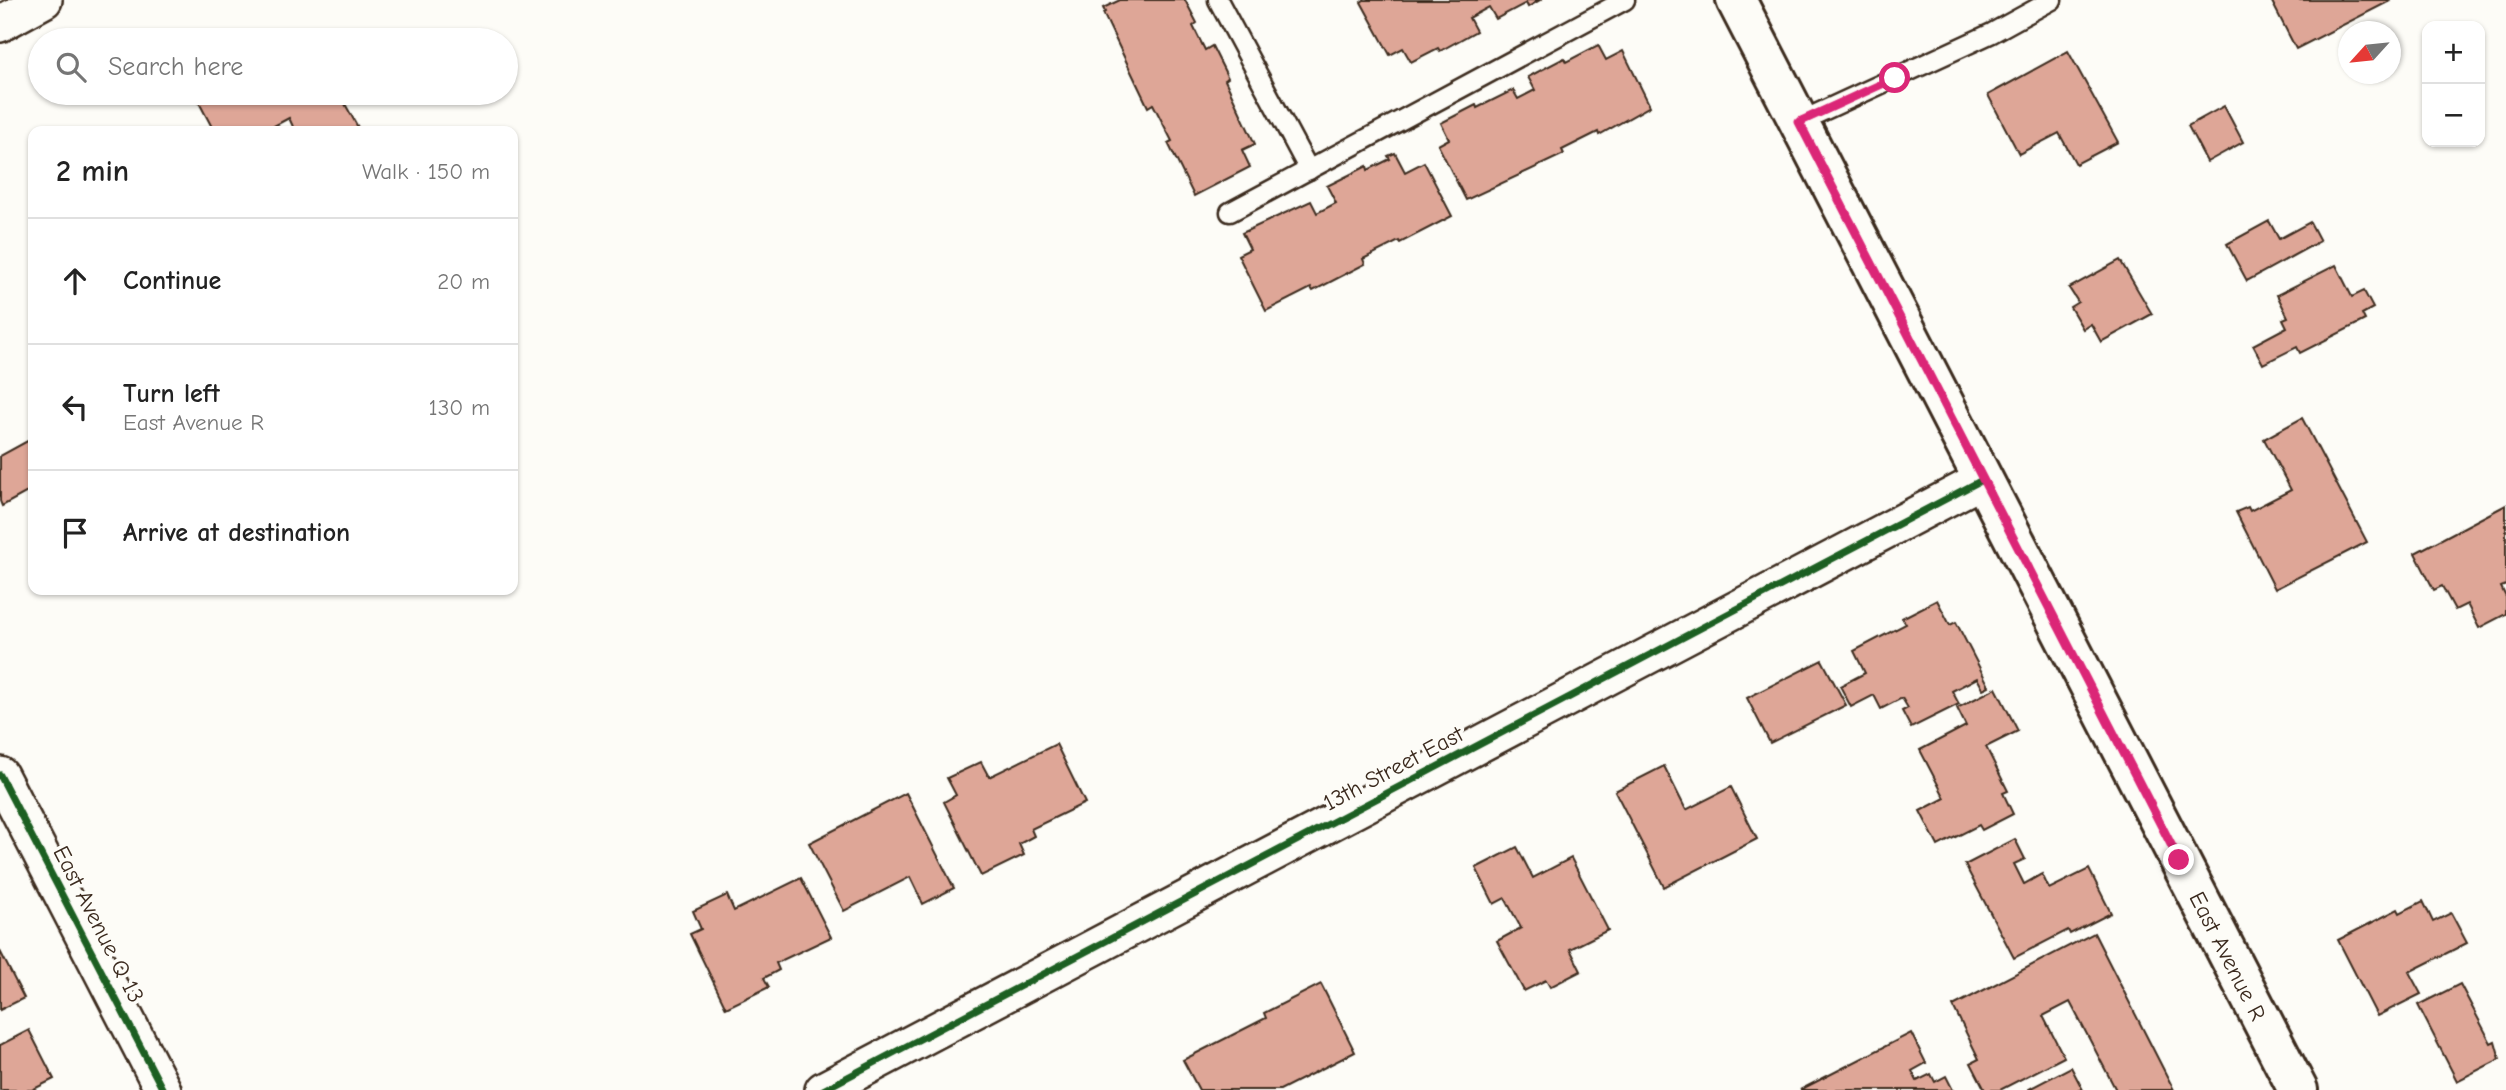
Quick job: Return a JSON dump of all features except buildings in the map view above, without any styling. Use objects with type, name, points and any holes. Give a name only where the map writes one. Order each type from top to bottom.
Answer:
[{"type":"main road","name":"East Avenue R","points":[[1736,0],[2298,1090]]},
{"type":"street","points":[[0,24],[44,0]]},
{"type":"street","name":"13th Street East","points":[[823,1090],[1982,480]]},
{"type":"street","name":"East Avenue Q 13","points":[[0,775],[163,1090]]},
{"type":"lane","points":[[1218,0],[1308,170]]},
{"type":"lane","points":[[1230,212],[1625,0]]},
{"type":"lane","points":[[1799,122],[1992,33],[2052,0]]},
{"type":"cycle path","points":[[823,1090],[1982,480]]},
{"type":"cycle path","points":[[0,775],[163,1090]]},
{"type":"route","points":[[1895,78],[1799,122],[2179,860]]}]
